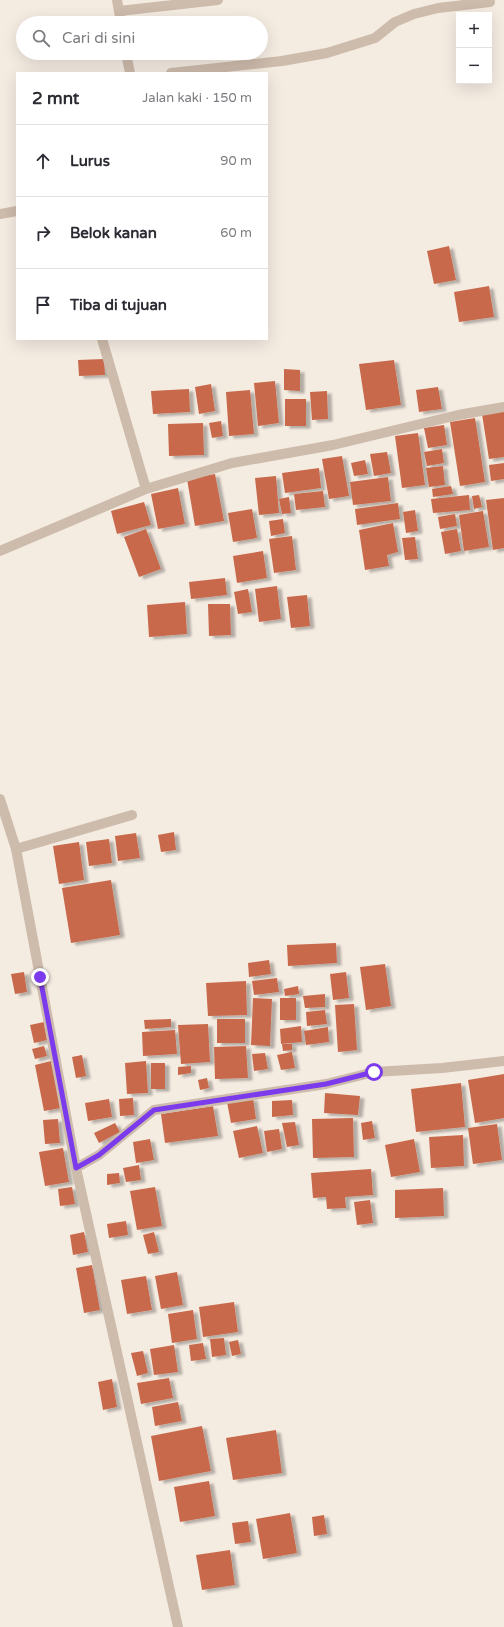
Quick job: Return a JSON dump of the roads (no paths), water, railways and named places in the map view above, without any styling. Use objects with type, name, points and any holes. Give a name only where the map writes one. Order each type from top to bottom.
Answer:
[{"type":"street","points":[[117,0],[120,16]]},
{"type":"street","points":[[119,11],[218,0]]},
{"type":"street","points":[[180,72],[282,61],[328,53],[375,38],[395,22],[414,14],[438,8],[490,2]]},
{"type":"street","points":[[127,60],[130,72]]},
{"type":"street","points":[[0,214],[16,211]]},
{"type":"street","points":[[102,340],[146,489]]},
{"type":"street","points":[[0,551],[146,489],[232,463],[333,445],[458,415],[504,407]]},
{"type":"street","points":[[0,799],[16,849],[76,1168],[178,1627]]},
{"type":"street","points":[[16,849],[132,815]]},
{"type":"street","points":[[76,1168],[99,1155],[154,1110],[326,1084],[374,1072],[442,1068],[504,1061]]}]
